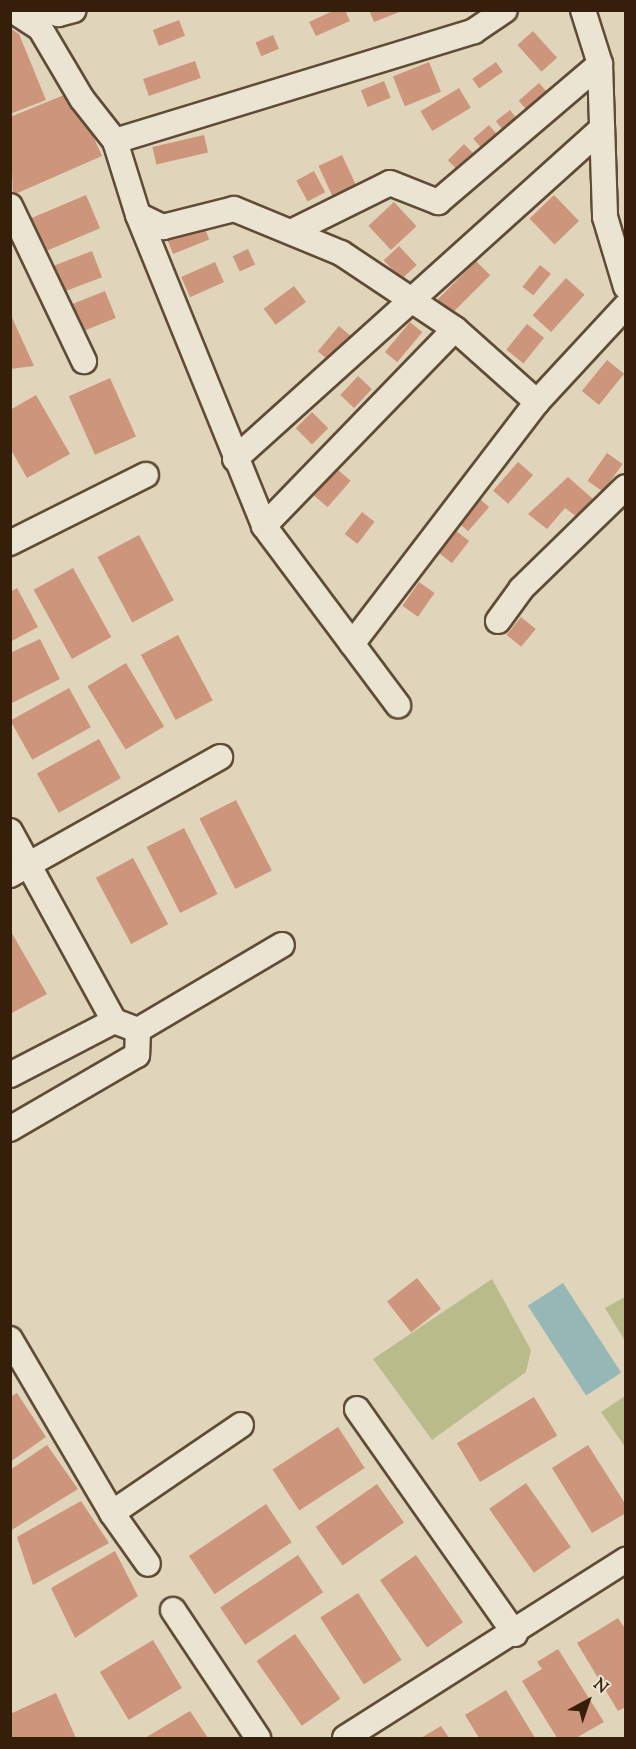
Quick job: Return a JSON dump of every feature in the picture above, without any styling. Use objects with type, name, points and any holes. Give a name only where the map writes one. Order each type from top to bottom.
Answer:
[{"type":"street","points":[[12,10],[40,28],[82,99],[115,141],[138,215],[264,526],[398,705]]},
{"type":"street","points":[[48,10],[58,14],[74,10]]},
{"type":"street","points":[[115,141],[474,31],[505,10]]},
{"type":"street","points":[[584,10],[600,64],[605,217],[626,287]]},
{"type":"street","points":[[291,232],[390,183],[438,202],[600,64]]},
{"type":"street","points":[[235,459],[411,297],[602,129]]},
{"type":"street","points":[[138,215],[163,227],[234,209],[342,253],[411,297],[455,329],[537,402]]},
{"type":"street","points":[[13,218],[84,361]]},
{"type":"street","points":[[352,644],[537,402],[626,306]]},
{"type":"street","points":[[264,526],[455,329]]},
{"type":"street","points":[[10,543],[146,475]]},
{"type":"street","points":[[498,621],[521,589],[626,487]]},
{"type":"street","points":[[19,870],[220,757]]},
{"type":"street","points":[[10,831],[19,870],[114,1021],[138,1030]]},
{"type":"street","points":[[138,1030],[282,945]]},
{"type":"street","points":[[10,1075],[114,1021]]},
{"type":"street","points":[[10,1129],[137,1055],[138,1030]]},
{"type":"street","points":[[10,1339],[112,1513],[147,1564]]},
{"type":"street","points":[[357,1409],[515,1634]]},
{"type":"street","points":[[112,1513],[241,1425]]},
{"type":"street","points":[[345,1738],[515,1634],[626,1560]]},
{"type":"street","points":[[173,1610],[258,1738]]},
{"type":"green space","points":[[492,1279],[531,1350],[526,1372],[432,1440],[373,1359]]},
{"type":"green space","points":[[625,1297],[625,1341],[605,1308]]},
{"type":"green space","points":[[625,1396],[625,1447],[601,1412]]},
{"type":"water","points":[[563,1283],[621,1373],[586,1396],[528,1306]]},
{"type":"building","points":[[335,10],[345,10],[350,21],[316,36],[309,22]]},
{"type":"building","points":[[369,10],[402,10],[402,11],[374,22]]},
{"type":"building","points":[[179,20],[185,36],[159,46],[153,30]]},
{"type":"building","points":[[10,28],[19,34],[46,100],[10,114]]},
{"type":"building","points":[[533,31],[557,58],[541,72],[517,45]]},
{"type":"building","points":[[273,35],[279,49],[261,56],[256,42]]},
{"type":"building","points":[[195,61],[201,78],[149,96],[143,79]]},
{"type":"building","points":[[429,62],[441,92],[405,106],[393,77]]},
{"type":"building","points":[[496,62],[503,72],[479,88],[472,79]]},
{"type":"building","points":[[384,81],[391,98],[368,107],[361,90]]},
{"type":"building","points":[[539,83],[551,97],[530,114],[519,101]]},
{"type":"building","points":[[459,88],[471,108],[432,131],[420,111]]},
{"type":"building","points":[[64,95],[79,104],[102,156],[13,195],[10,117]]},
{"type":"building","points":[[510,110],[521,124],[507,135],[496,121]]},
{"type":"building","points":[[489,125],[501,139],[485,152],[473,139]]},
{"type":"building","points":[[204,135],[208,153],[156,164],[152,147]]},
{"type":"building","points":[[464,144],[477,157],[460,173],[448,160]]},
{"type":"building","points":[[342,155],[356,185],[332,196],[318,166]]},
{"type":"building","points":[[314,171],[325,192],[308,202],[296,180]]},
{"type":"building","points":[[86,195],[100,228],[42,253],[28,220]]},
{"type":"building","points":[[554,195],[579,221],[555,245],[530,219]]},
{"type":"building","points":[[394,202],[417,226],[391,250],[368,226]]},
{"type":"building","points":[[201,219],[209,239],[173,254],[165,234]]},
{"type":"building","points":[[399,246],[417,265],[401,279],[384,260]]},
{"type":"building","points":[[248,249],[255,264],[240,272],[233,256]]},
{"type":"building","points":[[92,251],[102,277],[57,294],[47,268]]},
{"type":"building","points":[[476,261],[490,275],[451,314],[437,300]]},
{"type":"building","points":[[215,262],[224,282],[190,297],[181,277]]},
{"type":"building","points":[[540,265],[551,274],[533,296],[522,287]]},
{"type":"building","points":[[566,278],[585,295],[551,332],[533,315]]},
{"type":"building","points":[[294,286],[306,302],[276,325],[264,309]]},
{"type":"building","points":[[105,291],[116,318],[74,335],[63,308]]},
{"type":"building","points":[[10,313],[34,366],[10,369]]},
{"type":"building","points":[[410,322],[422,332],[397,362],[385,352]]},
{"type":"building","points":[[527,324],[544,338],[523,363],[506,350]]},
{"type":"building","points":[[339,326],[352,337],[331,362],[318,351]]},
{"type":"building","points":[[607,360],[624,374],[599,405],[582,391]]},
{"type":"building","points":[[358,376],[372,389],[354,408],[340,395]]},
{"type":"building","points":[[110,378],[136,436],[95,455],[69,396]]},
{"type":"building","points":[[36,395],[70,454],[27,478],[10,448],[10,410]]},
{"type":"building","points":[[312,412],[328,428],[312,445],[296,428]]},
{"type":"building","points":[[607,453],[623,464],[603,492],[587,481]]},
{"type":"building","points":[[518,462],[533,475],[508,504],[493,491]]},
{"type":"building","points":[[337,469],[351,481],[328,507],[314,495]]},
{"type":"building","points":[[568,477],[593,499],[577,517],[565,508],[547,529],[528,514]]},
{"type":"building","points":[[474,494],[489,507],[468,531],[453,518]]},
{"type":"building","points":[[362,512],[375,522],[357,544],[345,534]]},
{"type":"building","points":[[455,530],[469,541],[452,563],[438,552]]},
{"type":"building","points":[[139,535],[174,600],[132,622],[98,557]]},
{"type":"building","points":[[73,568],[111,637],[72,659],[34,590]]},
{"type":"building","points":[[419,582],[435,593],[418,617],[402,606]]},
{"type":"building","points":[[17,588],[38,627],[10,642],[10,592]]},
{"type":"building","points":[[521,617],[536,629],[521,647],[507,635]]},
{"type":"building","points":[[178,635],[213,700],[176,720],[141,655]]},
{"type":"building","points":[[40,639],[60,679],[10,704],[10,653]]},
{"type":"building","points":[[126,663],[164,726],[126,750],[87,686]]},
{"type":"building","points":[[69,688],[91,727],[32,760],[10,720]]},
{"type":"building","points":[[99,739],[121,778],[59,813],[37,773]]},
{"type":"building","points":[[236,800],[272,870],[235,889],[199,819]]},
{"type":"building","points":[[184,828],[218,894],[180,913],[147,847]]},
{"type":"building","points":[[133,858],[168,924],[131,944],[96,878]]},
{"type":"building","points":[[10,930],[47,994],[10,1014]]},
{"type":"building","points":[[417,1278],[441,1309],[411,1332],[387,1301]]},
{"type":"building","points":[[17,1393],[46,1437],[10,1462],[10,1397]]},
{"type":"building","points":[[534,1397],[557,1436],[480,1482],[457,1443]]},
{"type":"building","points":[[338,1427],[365,1468],[299,1511],[273,1469]]},
{"type":"building","points":[[47,1445],[78,1489],[10,1531],[10,1470]]},
{"type":"building","points":[[588,1445],[626,1505],[626,1513],[592,1533],[552,1468]]},
{"type":"building","points":[[526,1483],[571,1547],[534,1573],[489,1509]]},
{"type":"building","points":[[377,1484],[404,1523],[343,1566],[316,1527]]},
{"type":"building","points":[[81,1501],[109,1543],[33,1585],[17,1537]]},
{"type":"building","points":[[266,1504],[292,1542],[215,1594],[189,1556]]},
{"type":"building","points":[[115,1551],[138,1596],[75,1638],[51,1588]]},
{"type":"building","points":[[298,1555],[323,1592],[245,1645],[220,1608]]},
{"type":"building","points":[[416,1555],[463,1622],[427,1647],[380,1580]]},
{"type":"building","points":[[358,1593],[402,1660],[364,1685],[320,1618]]},
{"type":"building","points":[[618,1618],[626,1630],[626,1707],[618,1711],[577,1643]]},
{"type":"building","points":[[295,1634],[340,1699],[302,1726],[256,1661]]},
{"type":"building","points":[[153,1640],[182,1688],[129,1720],[100,1672]]},
{"type":"building","points":[[558,1649],[604,1722],[576,1738],[557,1738],[522,1681],[542,1669],[537,1662]]},
{"type":"building","points":[[506,1690],[535,1738],[479,1738],[465,1715]]},
{"type":"building","points":[[56,1693],[76,1738],[10,1738],[10,1714]]},
{"type":"building","points":[[190,1711],[208,1738],[145,1738]]},
{"type":"building","points":[[441,1726],[449,1738],[421,1738]]}]
